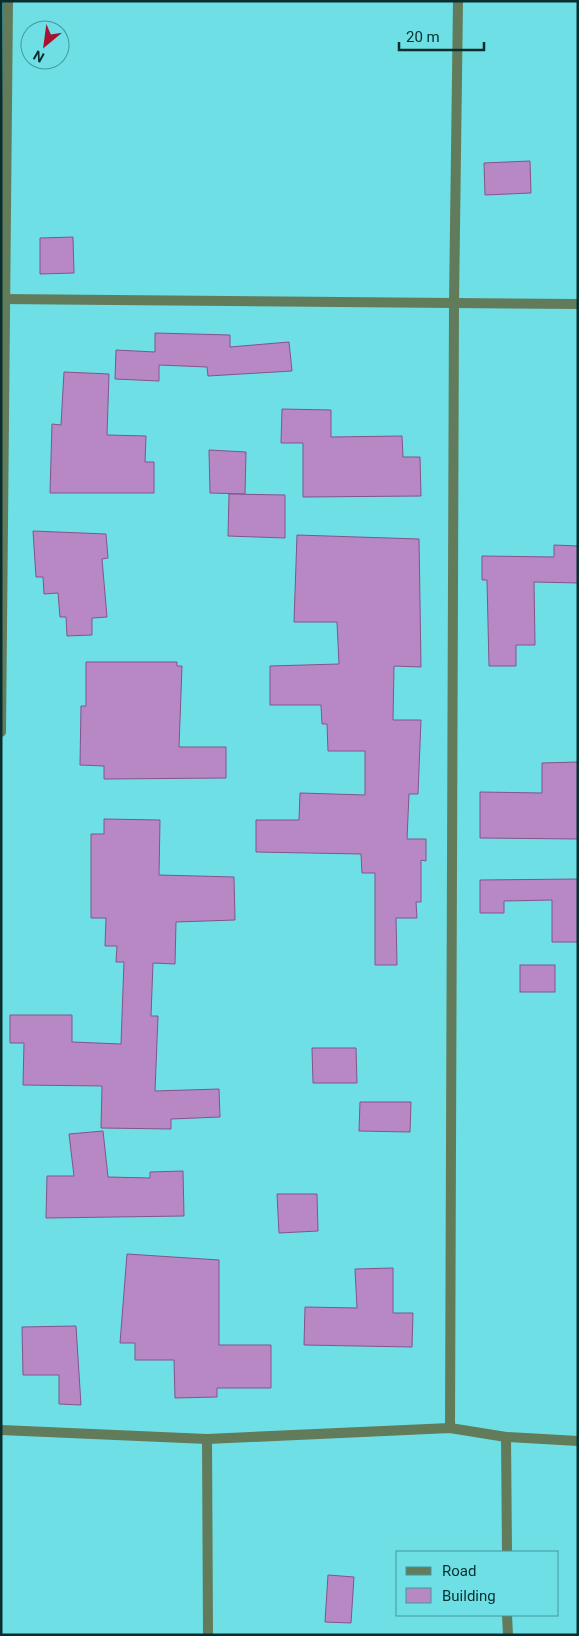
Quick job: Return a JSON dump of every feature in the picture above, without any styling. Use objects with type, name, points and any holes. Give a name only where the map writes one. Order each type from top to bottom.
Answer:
[{"type":"street","points":[[1,732],[3,299],[8,1]]},
{"type":"street","points":[[450,1428],[454,303],[458,1]]},
{"type":"street","points":[[3,299],[578,304]]},
{"type":"street","points":[[1,1430],[208,1439],[450,1428],[506,1437],[578,1441]]},
{"type":"street","points":[[506,1437],[507,1551]]},
{"type":"street","points":[[208,1439],[208,1635]]},
{"type":"street","points":[[507,1616],[508,1635]]},
{"type":"building","points":[[530,161],[531,193],[485,195],[484,163]]},
{"type":"building","points":[[73,237],[74,273],[40,274],[40,238]]},
{"type":"building","points":[[155,333],[230,335],[230,347],[289,342],[292,371],[208,376],[207,367],[159,365],[159,381],[115,379],[116,350],[155,352]]},
{"type":"building","points":[[64,372],[109,374],[107,435],[146,436],[145,462],[154,462],[154,493],[50,493],[52,424],[61,425]]},
{"type":"building","points":[[282,409],[331,410],[331,437],[402,436],[403,457],[420,457],[421,496],[303,497],[303,443],[281,443]]},
{"type":"building","points":[[209,450],[246,452],[245,494],[210,493]]},
{"type":"building","points":[[229,494],[285,495],[285,538],[228,536]]},
{"type":"building","points":[[33,531],[106,534],[108,558],[102,559],[107,617],[92,618],[92,635],[67,636],[66,617],[60,617],[58,593],[44,594],[43,577],[36,577]]},
{"type":"building","points":[[297,535],[419,539],[421,667],[394,666],[393,720],[421,720],[418,794],[409,794],[407,839],[426,839],[426,861],[421,860],[421,902],[416,902],[417,918],[396,918],[397,965],[375,965],[375,873],[362,873],[361,854],[256,852],[256,820],[299,820],[300,793],[365,795],[365,751],[328,751],[327,724],[322,724],[321,705],[270,705],[270,666],[339,664],[337,622],[294,622]]},
{"type":"building","points":[[554,545],[578,546],[578,583],[534,582],[535,645],[516,645],[516,666],[489,666],[487,580],[482,580],[482,556],[554,557]]},
{"type":"building","points":[[86,662],[177,662],[177,666],[182,666],[179,747],[226,747],[226,778],[104,779],[104,766],[80,765],[81,706],[86,706]]},
{"type":"building","points":[[578,762],[578,839],[480,838],[480,792],[542,793],[542,763]]},
{"type":"building","points":[[104,819],[160,820],[159,875],[234,877],[235,920],[176,922],[175,964],[153,963],[151,1016],[158,1016],[155,1091],[219,1089],[220,1117],[171,1119],[171,1129],[101,1128],[102,1086],[23,1085],[24,1043],[10,1043],[10,1015],[72,1015],[72,1042],[121,1044],[124,962],[116,962],[117,946],[105,946],[106,918],[91,918],[91,834],[104,834]]},
{"type":"building","points":[[578,879],[578,942],[552,942],[552,900],[504,901],[504,913],[480,913],[480,880]]},
{"type":"building","points":[[520,965],[555,965],[555,992],[520,992]]},
{"type":"building","points":[[312,1048],[356,1048],[357,1083],[313,1083]]},
{"type":"building","points":[[360,1102],[411,1102],[410,1132],[359,1131]]},
{"type":"building","points":[[103,1131],[108,1177],[150,1178],[150,1172],[183,1171],[184,1216],[46,1218],[47,1176],[74,1176],[69,1134]]},
{"type":"building","points":[[277,1194],[317,1194],[318,1231],[279,1233]]},
{"type":"building","points":[[127,1254],[219,1260],[219,1345],[271,1345],[271,1388],[217,1388],[217,1397],[175,1398],[174,1360],[135,1360],[135,1343],[120,1343]]},
{"type":"building","points":[[393,1268],[393,1313],[413,1313],[412,1347],[304,1345],[305,1307],[357,1308],[355,1269]]},
{"type":"building","points":[[76,1326],[81,1405],[59,1404],[59,1375],[23,1375],[22,1327]]},
{"type":"building","points":[[328,1575],[354,1577],[351,1623],[325,1622]]}]
